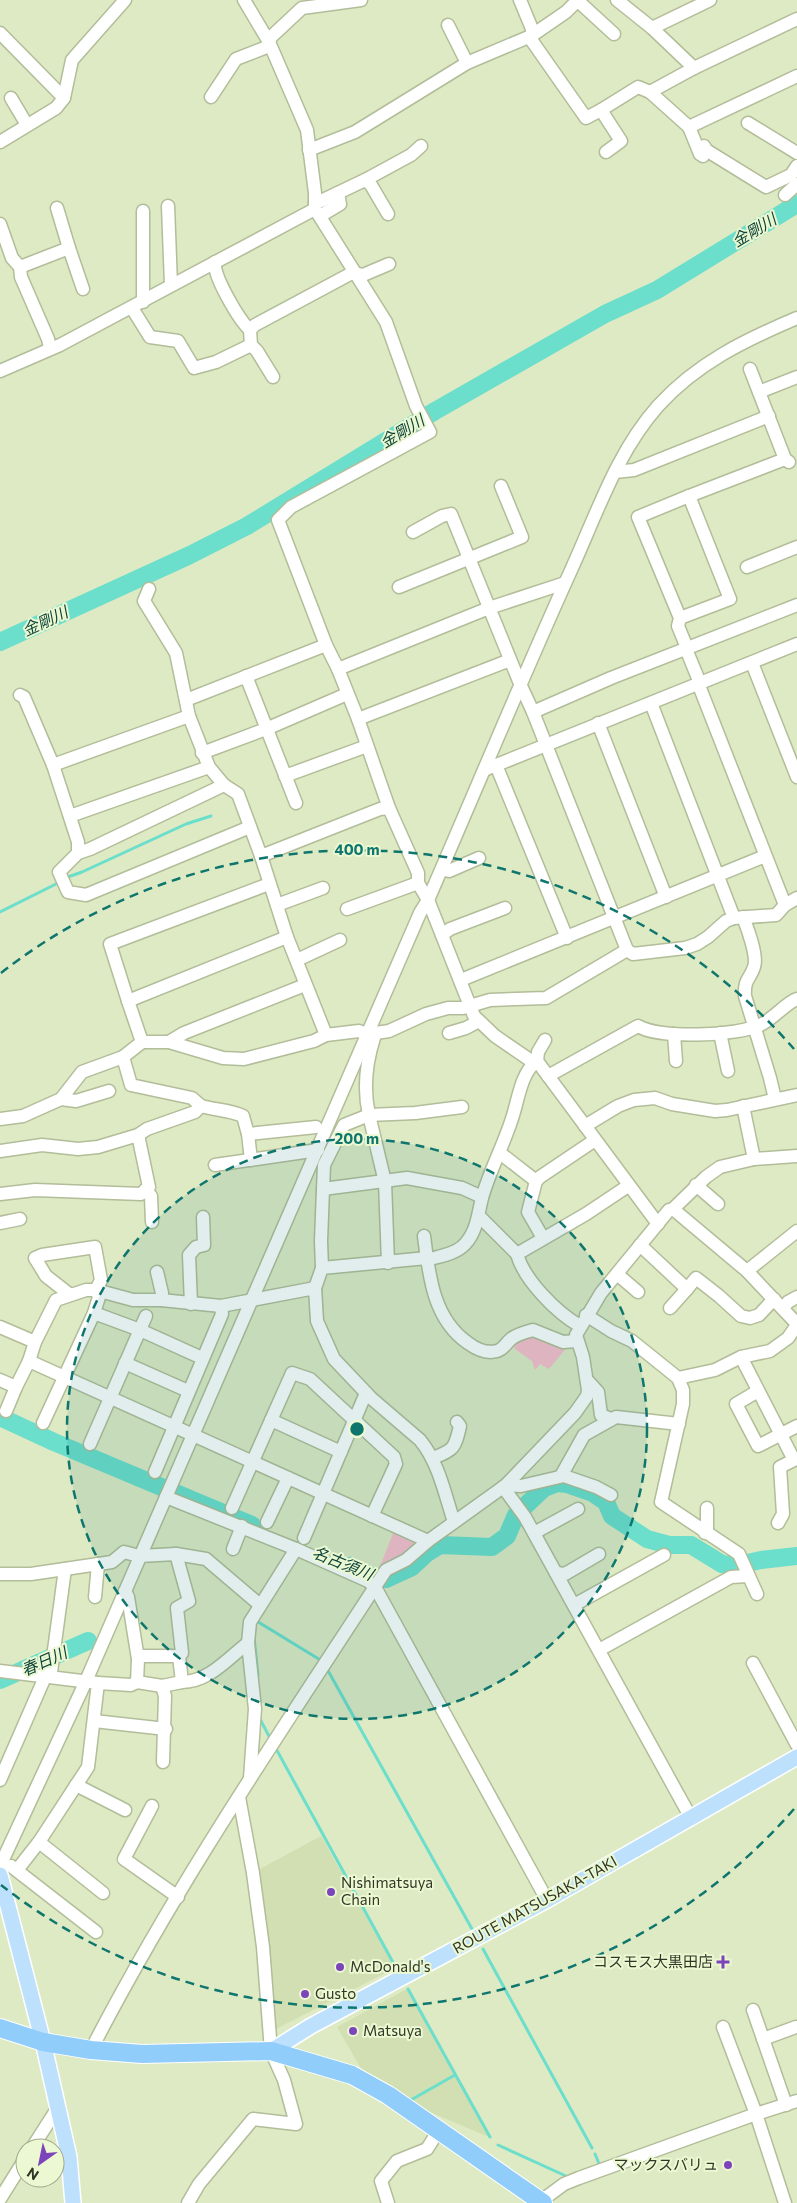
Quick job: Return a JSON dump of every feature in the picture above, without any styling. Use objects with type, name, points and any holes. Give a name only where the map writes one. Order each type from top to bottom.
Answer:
[{"type":"highway","points":[[0,2028],[43,2042],[91,2050],[142,2054],[271,2052],[352,2075],[388,2095],[542,2202]]},
{"type":"main road","name":"ROUTE MATSUSAKA-TAKI","points":[[271,2052],[311,2026],[546,1900],[797,1757]]},
{"type":"main road","points":[[0,1875],[43,2042],[56,2109],[69,2157],[73,2203]]},
{"type":"street","points":[[0,142],[56,108],[64,98],[72,60],[125,0]]},
{"type":"street","points":[[244,0],[269,42],[307,130],[316,209],[386,322],[416,406],[430,432],[291,508],[278,520],[326,645],[358,719],[389,808],[418,873],[418,883],[428,900],[468,1005],[479,1021],[495,1036],[530,1060],[537,1061]]},
{"type":"street","points":[[211,97],[236,59],[267,47],[271,37],[302,8],[361,0]]},
{"type":"street","points":[[520,0],[532,29],[531,36],[586,118],[638,87],[650,92],[689,127],[700,154],[734,176]]},
{"type":"street","points":[[309,150],[355,132],[467,63],[531,36],[559,17],[577,0],[614,34]]},
{"type":"street","points":[[617,0],[652,28],[694,68]]},
{"type":"street","points":[[652,28],[710,0]]},
{"type":"street","points":[[650,92],[694,68],[797,19]]},
{"type":"street","points":[[448,26],[467,63]]},
{"type":"street","points":[[0,33],[64,98]]},
{"type":"street","points":[[689,127],[797,76]]},
{"type":"street","points":[[11,98],[27,125]]},
{"type":"street","points":[[601,110],[625,146],[606,152]]},
{"type":"street","points":[[748,123],[797,153]]},
{"type":"street","points":[[0,371],[60,345],[137,305],[171,285],[316,209],[338,193],[410,155],[421,146]]},
{"type":"street","points":[[704,146],[706,150],[766,187],[791,175],[797,166]]},
{"type":"street","points":[[365,180],[371,185],[388,214]]},
{"type":"street","points":[[785,195],[797,184]]},
{"type":"street","points":[[168,206],[171,285]]},
{"type":"street","points":[[58,208],[83,289]]},
{"type":"street","points":[[143,211],[137,305],[150,337],[178,341],[194,368],[216,362],[251,345]]},
{"type":"street","points":[[0,224],[12,258],[20,267],[21,278],[48,339],[50,348]]},
{"type":"street","points":[[20,267],[69,248]]},
{"type":"street","points":[[215,262],[214,268],[229,298],[250,330],[251,345],[258,351],[273,377]]},
{"type":"street","points":[[250,330],[255,325],[352,273],[363,275],[389,264]]},
{"type":"street","points":[[0,1868],[92,1682],[124,1591],[139,1556],[615,472],[639,430],[658,406],[686,379],[724,352],[797,318]]},
{"type":"street","points":[[750,369],[787,460],[638,517],[680,618],[678,626],[785,905]]},
{"type":"street","points":[[759,392],[797,377]]},
{"type":"street","points":[[615,472],[634,470],[769,416]]},
{"type":"street","points":[[399,587],[522,538],[501,486]]},
{"type":"street","points":[[680,618],[730,599],[689,496]]},
{"type":"street","points":[[413,532],[442,516],[451,514],[533,712],[627,950],[633,954],[685,948],[708,937],[726,921],[739,917],[776,915],[785,905],[797,898]]},
{"type":"street","points":[[747,567],[797,547]]},
{"type":"street","points":[[338,669],[490,608],[565,583]]},
{"type":"street","points":[[149,589],[144,601],[176,654],[189,716],[202,752],[208,767],[224,785],[238,794],[261,856],[286,937],[326,1035]]},
{"type":"street","points":[[533,712],[611,678],[797,605]]},
{"type":"street","points":[[484,770],[797,644]]},
{"type":"street","points":[[186,700],[326,645]]},
{"type":"street","points":[[358,719],[510,660]]},
{"type":"street","points":[[752,663],[797,777]]},
{"type":"street","points":[[246,676],[296,803]]},
{"type":"street","points":[[202,752],[266,729],[347,694]]},
{"type":"street","points":[[20,695],[24,696],[53,765],[78,842],[78,853]]},
{"type":"street","points":[[651,703],[717,876],[739,917],[755,959],[754,966],[744,984],[745,996],[770,1078],[774,1099]]},
{"type":"street","points":[[53,765],[189,716]]},
{"type":"street","points":[[598,723],[666,897]]},
{"type":"street","points":[[285,776],[367,746]]},
{"type":"street","points":[[496,765],[566,938]]},
{"type":"street","points":[[70,816],[208,767]]},
{"type":"street","points":[[224,785],[90,850],[78,853],[59,872],[68,892],[86,895],[250,826]]},
{"type":"street","points":[[261,856],[380,809],[389,808]]},
{"type":"street","points":[[460,980],[766,856]]},
{"type":"street","points":[[442,869],[449,871],[479,858]]},
{"type":"street","points":[[347,909],[418,883]]},
{"type":"street","points":[[142,1042],[110,944],[269,884]]},
{"type":"street","points":[[277,905],[323,888]]},
{"type":"street","points":[[442,935],[450,929],[505,908]]},
{"type":"street","points":[[128,1001],[286,937]]},
{"type":"street","points":[[297,960],[340,940]]},
{"type":"street","points":[[369,1034],[389,1031],[426,1014],[448,1008],[463,1008],[490,1000],[546,998],[627,950]]},
{"type":"street","points":[[168,1042],[184,1032],[304,985]]},
{"type":"street","points":[[548,1076],[638,1026],[646,1031],[674,1034],[720,1034],[760,1025],[788,1007],[791,1001],[797,999]]},
{"type":"street","points":[[449,1033],[479,1021]]},
{"type":"street","points":[[0,1119],[23,1116],[61,1099],[82,1072],[122,1057],[142,1042],[168,1042],[223,1058],[244,1059],[314,1041],[326,1035],[359,1031],[369,1034],[374,1038],[366,1070],[366,1102],[385,1182],[388,1263]]},
{"type":"street","points":[[674,1034],[676,1061]]},
{"type":"street","points":[[720,1034],[728,1071]]},
{"type":"street","points":[[545,1040],[538,1052],[537,1061],[658,1224]]},
{"type":"street","points":[[122,1057],[131,1085],[192,1098],[201,1106],[219,1111],[232,1111],[243,1116],[248,1134],[251,1160]]},
{"type":"street","points":[[322,1268],[427,1259],[456,1251],[465,1244],[472,1234],[479,1216],[482,1197],[500,1153],[521,1088],[530,1066],[537,1061]]},
{"type":"street","points":[[61,1099],[76,1101],[109,1091]]},
{"type":"street","points":[[585,1126],[618,1106],[634,1100],[655,1098],[672,1104],[715,1111],[797,1095]]},
{"type":"street","points":[[0,1151],[42,1145],[78,1149],[98,1147],[138,1135],[147,1129],[195,1112],[201,1106]]},
{"type":"street","points":[[744,1106],[754,1159]]},
{"type":"street","points":[[454,1522],[433,1458],[420,1440],[366,1393],[334,1359],[317,1321],[315,1288],[322,1268],[320,1241],[324,1165],[344,1124],[369,1114],[415,1113],[462,1107]]},
{"type":"street","points":[[248,1134],[316,1127]]},
{"type":"street","points":[[0,1194],[35,1190],[141,1194],[149,1187],[138,1135]]},
{"type":"street","points":[[543,1238],[528,1212],[536,1181],[595,1140]]},
{"type":"street","points":[[215,1165],[318,1150]]},
{"type":"street","points":[[500,1153],[536,1181]]},
{"type":"street","points":[[91,2050],[115,2004],[178,1897],[272,1743],[386,1570],[406,1560],[428,1541],[505,1486],[575,1413],[587,1396],[587,1380],[583,1357],[576,1335],[583,1320],[617,1274],[669,1210],[674,1209],[696,1185],[720,1166],[754,1159],[797,1156]]},
{"type":"street","points":[[324,1189],[407,1178],[462,1188],[482,1197]]},
{"type":"street","points":[[696,1185],[718,1204]]},
{"type":"street","points":[[517,1254],[586,1214],[628,1186]]},
{"type":"street","points":[[145,1190],[151,1196],[152,1222]]},
{"type":"street","points":[[674,1209],[747,1271],[797,1324],[788,1338],[766,1353],[741,1357],[716,1370],[678,1378]]},
{"type":"street","points":[[479,1216],[517,1254],[525,1274],[532,1283],[583,1320],[632,1341],[678,1378],[684,1396],[661,1502],[739,1555],[756,1594]]},
{"type":"street","points":[[191,1304],[189,1255],[196,1247],[204,1245],[204,1217]]},
{"type":"street","points":[[0,1222],[20,1219]]},
{"type":"street","points":[[747,1271],[797,1231]]},
{"type":"street","points":[[424,1236],[431,1284],[442,1313],[454,1332],[475,1349],[490,1352],[498,1351],[512,1338],[533,1330],[563,1342],[578,1341]]},
{"type":"street","points":[[640,1245],[687,1288]]},
{"type":"street","points":[[42,1423],[94,1313],[99,1297],[96,1290],[101,1280],[95,1247],[42,1255],[35,1258],[46,1276],[69,1294]]},
{"type":"street","points":[[158,1272],[162,1293],[161,1300]]},
{"type":"street","points":[[617,1274],[638,1292]]},
{"type":"street","points":[[670,1308],[696,1278],[719,1296],[735,1313],[746,1317],[759,1315],[778,1304],[788,1302],[797,1297]]},
{"type":"street","points":[[6,1411],[29,1361],[35,1342],[56,1300],[69,1294],[96,1290],[133,1300],[161,1300],[221,1306],[252,1302],[315,1288]]},
{"type":"street","points":[[154,1472],[222,1314],[221,1306]]},
{"type":"street","points":[[94,1313],[140,1330],[202,1358]]},
{"type":"street","points":[[90,1444],[146,1316]]},
{"type":"street","points":[[0,1327],[35,1342]]},
{"type":"street","points":[[741,1357],[794,1460],[780,1467],[783,1514],[778,1523]]},
{"type":"street","points":[[29,1361],[428,1541]]},
{"type":"street","points":[[125,1363],[188,1391]]},
{"type":"street","points":[[232,1508],[292,1373],[310,1379],[354,1422],[394,1457],[396,1464],[372,1516]]},
{"type":"street","points":[[0,1380],[16,1387]]},
{"type":"street","points":[[587,1380],[598,1392],[601,1415],[612,1420]]},
{"type":"street","points":[[758,1391],[736,1404],[758,1446],[797,1426]]},
{"type":"street","points":[[304,1538],[366,1393]]},
{"type":"street","points":[[560,1476],[584,1435],[612,1420],[620,1417],[679,1424]]},
{"type":"street","points":[[271,1420],[341,1452]]},
{"type":"street","points":[[433,1458],[452,1450],[456,1443],[460,1426],[457,1422]]},
{"type":"street","points":[[505,1486],[521,1486],[560,1476],[596,1486],[611,1495]]},
{"type":"street","points":[[267,1522],[288,1478]]},
{"type":"street","points":[[505,1486],[525,1517],[574,1604],[691,1818]]},
{"type":"street","points":[[166,1496],[296,1549],[368,1581],[375,1586],[546,1900]]},
{"type":"street","points":[[705,1533],[707,1529],[707,1508]]},
{"type":"street","points":[[534,1533],[578,1509]]},
{"type":"street","points":[[232,1548],[242,1526]]},
{"type":"street","points":[[250,1781],[255,1709],[248,1643],[250,1622],[296,1549]]},
{"type":"street","points":[[0,1574],[30,1574],[112,1562],[124,1552],[139,1556],[176,1554],[206,1559],[261,1603]]},
{"type":"street","points":[[176,1554],[189,1602],[177,1608],[182,1653],[179,1656],[182,1682]]},
{"type":"street","points":[[556,1573],[565,1574],[599,1554]]},
{"type":"street","points":[[574,1604],[664,1555]]},
{"type":"street","points":[[95,1597],[98,1564]]},
{"type":"street","points":[[0,1780],[45,1676],[51,1672],[65,1569]]},
{"type":"street","points":[[599,1650],[731,1577],[747,1574]]},
{"type":"street","points":[[124,1591],[128,1597],[138,1659],[137,1682]]},
{"type":"street","points":[[0,1670],[92,1682],[131,1685],[137,1682],[162,1686],[192,1682],[206,1676],[248,1643]]},
{"type":"street","points":[[138,1659],[142,1656],[179,1656]]},
{"type":"street","points":[[753,1663],[797,1745]]},
{"type":"street","points":[[17,1870],[39,1842],[88,1767],[94,1721],[92,1682]]},
{"type":"street","points":[[162,1686],[166,1696],[164,1762]]},
{"type":"street","points":[[94,1721],[166,1729]]},
{"type":"street","points":[[76,1785],[126,1810]]},
{"type":"street","points":[[188,2203],[199,2184],[253,2119],[296,2124],[284,2080],[271,2052],[257,1900],[239,1797]]},
{"type":"street","points":[[152,1806],[124,1859],[178,1897]]},
{"type":"street","points":[[39,1842],[103,1893]]},
{"type":"street","points":[[0,1868],[12,1866],[96,1932]]},
{"type":"street","points":[[542,2202],[564,2184],[756,2114],[792,2103],[752,2010]]},
{"type":"street","points":[[723,2027],[756,2114],[785,2203]]},
{"type":"street","points":[[763,2039],[796,2027]]},
{"type":"street","points":[[38,2138],[56,2109]]},
{"type":"street","points":[[388,2203],[381,2181],[397,2161],[427,2149],[439,2130]]},
{"type":"street","points":[[0,2199],[15,2175]]},
{"type":"shaded area","points":[[534,1335],[568,1346],[549,1369],[540,1364],[535,1370],[532,1361],[515,1349],[513,1343]]},
{"type":"shaded area","points":[[394,1531],[414,1540],[413,1546],[384,1568],[379,1569]]},
{"type":"shaded area","points":[[321,1836],[395,1968],[276,2029],[260,1869]]},
{"type":"shaded area","points":[[407,1989],[489,2137],[418,2107],[362,2070],[337,2027]]},
{"type":"waterway","name":"金剛川","points":[[0,642],[190,555],[247,526],[435,411],[605,314],[657,290],[797,204]]},
{"type":"waterway","points":[[65,878],[186,824],[211,816]]},
{"type":"waterway","points":[[0,912],[60,882]]},
{"type":"waterway","name":"名古須川","points":[[0,1417],[54,1442],[252,1525]]},
{"type":"waterway","name":"名古須川","points":[[349,1566],[368,1575],[386,1579],[412,1567],[427,1553],[440,1545],[492,1547],[507,1536],[516,1515],[524,1507],[544,1488],[557,1483],[567,1484],[593,1493],[606,1502],[612,1516],[647,1539],[669,1545],[691,1545],[722,1564],[734,1566],[761,1560],[797,1556]]},
{"type":"waterway","points":[[255,1620],[322,1661]]},
{"type":"waterway","points":[[254,1637],[258,1676]]},
{"type":"waterway","name":"春日川","points":[[0,1680],[88,1641]]},
{"type":"waterway","points":[[326,1667],[472,1929]]},
{"type":"waterway","points":[[259,1717],[271,1740]]},
{"type":"waterway","points":[[274,1745],[395,1966]]},
{"type":"waterway","points":[[483,1949],[592,2148]]},
{"type":"waterway","points":[[408,1989],[490,2137]]},
{"type":"waterway","points":[[409,2101],[455,2075]]},
{"type":"waterway","points":[[498,2145],[566,2176]]},
{"type":"waterway","points":[[595,2154],[600,2166]]},
{"type":"place","name":"Nishimatsuya Chain","points":[[331,1892]]},
{"type":"place","name":"コスモス大黒田店","points":[[723,1962]]},
{"type":"place","name":"McDonald's","points":[[340,1967]]},
{"type":"place","name":"Gusto","points":[[305,1994]]},
{"type":"place","name":"Matsuya","points":[[353,2031]]},
{"type":"place","name":"マックスバリュ","points":[[728,2165]]}]
